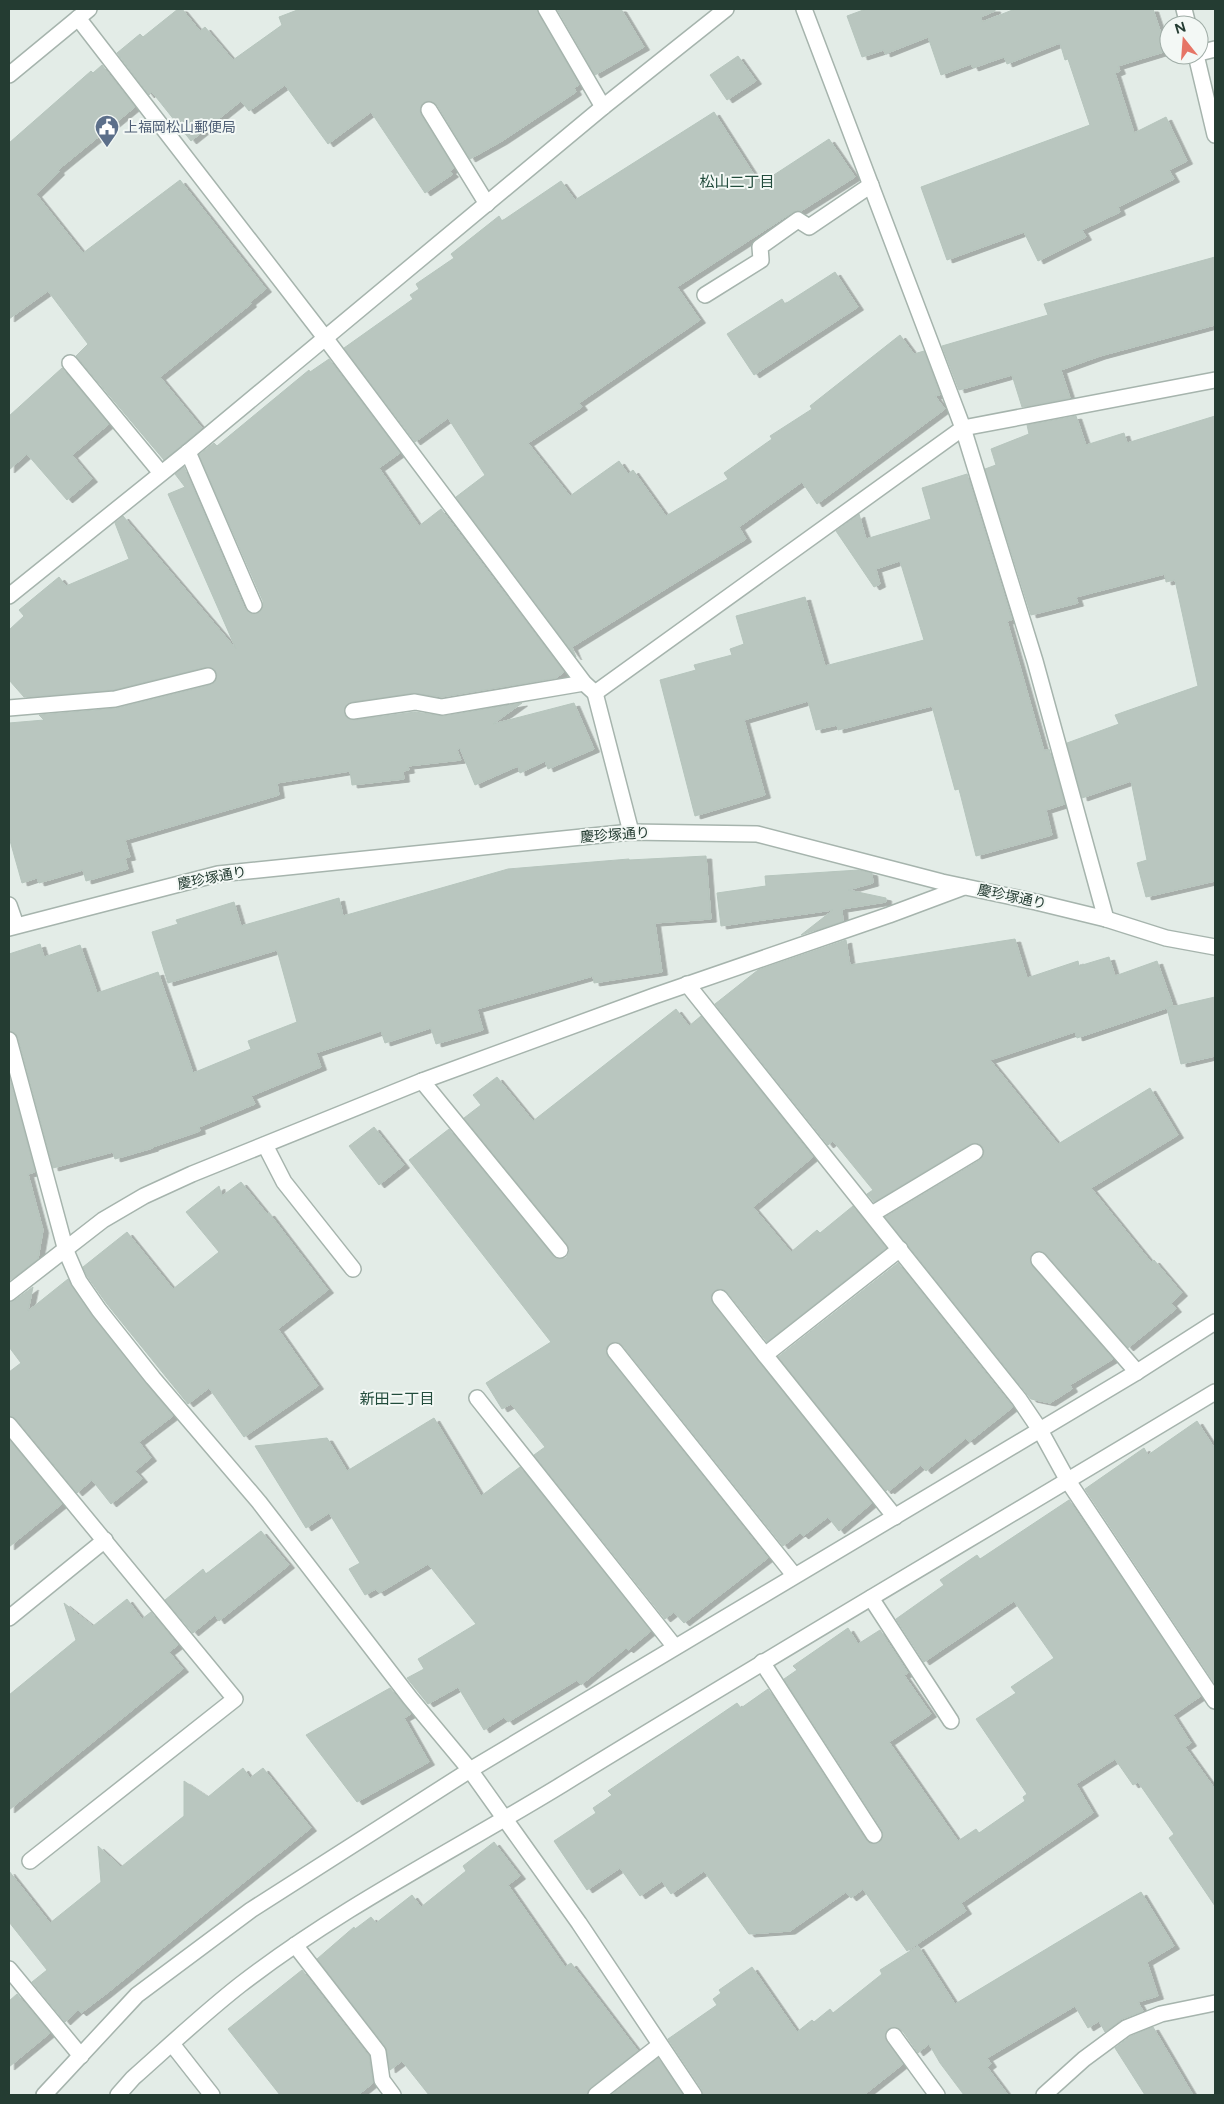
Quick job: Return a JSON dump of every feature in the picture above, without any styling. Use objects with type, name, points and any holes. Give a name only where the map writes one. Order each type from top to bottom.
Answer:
[{"type":"street","points":[[546,9],[603,107]]},
{"type":"street","points":[[9,596],[326,339],[603,107],[726,9]]},
{"type":"street","points":[[804,9],[963,428],[1035,661],[1106,919]]},
{"type":"street","points":[[9,75],[83,13],[589,688],[631,832]]},
{"type":"street","points":[[1198,65],[1215,134]]},
{"type":"street","points":[[429,110],[487,204]]},
{"type":"street","points":[[705,295],[760,260],[760,247],[798,220],[809,227],[871,185]]},
{"type":"street","points":[[70,363],[161,474]]},
{"type":"street","points":[[353,711],[415,702],[442,707],[589,688],[963,428],[1215,380]]},
{"type":"street","points":[[188,452],[254,605]]},
{"type":"street","points":[[9,708],[115,699],[208,676]]},
{"type":"street","name":"慶珍塚通り","points":[[12,926],[218,874],[631,832],[757,834],[964,887],[1106,919],[1166,938],[1215,947]]},
{"type":"street","points":[[9,1293],[66,1251],[103,1220],[144,1196],[192,1174],[422,1081],[687,984],[889,915],[964,887]]},
{"type":"street","points":[[9,904],[12,926]]},
{"type":"street","points":[[687,984],[1019,1399],[1040,1430],[1068,1481],[1215,1702]]},
{"type":"street","points":[[9,1040],[66,1251],[79,1281],[99,1310],[153,1378],[259,1502],[410,1698],[470,1770],[579,1923],[694,2095]]},
{"type":"street","points":[[422,1081],[560,1250]]},
{"type":"street","points":[[265,1145],[284,1182],[353,1269]]},
{"type":"street","points":[[872,1214],[975,1152]]},
{"type":"street","points":[[765,1355],[900,1249]]},
{"type":"street","points":[[1040,1260],[1136,1372]]},
{"type":"street","points":[[720,1298],[895,1517]]},
{"type":"street","points":[[44,2095],[137,1995],[251,1910],[470,1770],[1040,1430],[1215,1322]]},
{"type":"street","points":[[615,1351],[794,1575]]},
{"type":"street","points":[[118,2095],[133,2078],[239,1986],[296,1945],[397,1880],[504,1820],[762,1662],[1215,1392]]},
{"type":"street","points":[[477,1398],[675,1647]]},
{"type":"street","points":[[9,1425],[235,1699],[30,1861]]},
{"type":"street","points":[[9,1618],[105,1540]]},
{"type":"street","points":[[870,1598],[951,1721]]},
{"type":"street","points":[[762,1662],[874,1834]]},
{"type":"street","points":[[296,1945],[378,2052],[382,2080],[393,2095]]},
{"type":"street","points":[[9,1969],[81,2056]]},
{"type":"street","points":[[1044,2095],[1084,2059],[1126,2028],[1161,2014],[1215,2003]]},
{"type":"street","points":[[894,2036],[937,2095]]},
{"type":"street","points":[[172,2044],[212,2095]]},
{"type":"street","points":[[596,2095],[660,2045]]},
{"type":"building","points":[[178,9],[182,9],[200,31],[205,27],[233,60],[282,25],[279,17],[300,9],[537,9],[579,85],[574,88],[576,92],[502,141],[470,159],[437,105],[429,101],[424,102],[420,110],[421,115],[454,168],[450,171],[453,174],[425,193],[371,112],[328,144],[285,85],[249,111],[241,101],[191,141],[152,92],[149,95],[117,53],[140,34],[143,37]]},
{"type":"building","points":[[557,9],[621,9],[644,47],[595,75]]},
{"type":"building","points":[[866,9],[995,9],[995,11],[981,17],[982,22],[1015,9],[1153,9],[1159,27],[1159,53],[1118,66],[1120,71],[1115,73],[1134,133],[1166,117],[1187,161],[1169,170],[1174,179],[1118,207],[1120,212],[1082,230],[1086,237],[1038,261],[1024,232],[947,260],[921,187],[1090,125],[1068,59],[1065,60],[1060,43],[1007,64],[1004,57],[973,68],[971,64],[941,75],[928,37],[885,54],[884,50],[862,57],[847,16]]},
{"type":"building","points":[[738,56],[756,81],[727,100],[710,75]]},
{"type":"building","points":[[102,65],[135,107],[58,170],[59,172],[36,194],[83,253],[180,180],[266,289],[250,302],[251,304],[160,377],[202,428],[164,460],[76,356],[88,344],[48,291],[9,319],[9,143],[91,71],[93,73]]},
{"type":"building","points":[[714,112],[760,184],[829,139],[855,177],[801,211],[793,212],[677,287],[700,320],[579,403],[582,407],[528,443],[570,496],[619,461],[628,474],[633,470],[666,516],[728,479],[724,473],[772,439],[770,436],[812,409],[810,406],[900,335],[914,354],[924,351],[940,395],[935,396],[945,409],[817,504],[802,482],[739,527],[746,539],[572,647],[576,657],[456,497],[485,475],[448,418],[415,442],[344,348],[413,299],[410,295],[419,289],[416,284],[454,258],[451,254],[499,216],[502,221],[561,181],[575,200]]},
{"type":"building","points":[[1215,257],[1215,325],[1100,356],[1061,370],[1070,398],[1022,407],[1012,375],[959,390],[942,346],[1048,315],[1044,304]]},
{"type":"building","points":[[835,272],[858,307],[754,375],[727,334],[782,299],[785,304]]},
{"type":"building","points":[[329,359],[400,453],[379,468],[419,526],[441,509],[564,672],[556,678],[442,697],[414,693],[352,702],[345,707],[345,716],[354,720],[415,712],[443,716],[522,703],[493,724],[574,703],[594,749],[548,769],[545,761],[520,773],[518,766],[475,785],[460,748],[457,750],[461,760],[408,766],[409,770],[403,771],[404,779],[352,785],[350,771],[277,783],[279,795],[125,840],[130,857],[125,858],[128,869],[86,881],[83,870],[39,883],[37,878],[22,883],[9,837],[9,723],[44,720],[39,715],[117,708],[210,685],[215,682],[217,674],[214,669],[206,667],[113,690],[24,697],[9,680],[9,630],[24,616],[19,610],[59,577],[66,586],[129,559],[115,523],[123,516],[236,649],[168,494],[185,487],[175,474],[184,467],[245,609],[252,614],[258,613],[263,607],[263,601],[199,455],[214,443],[217,446],[309,370],[310,372]]},
{"type":"building","points":[[62,368],[109,424],[72,455],[92,479],[67,500],[27,454],[9,470],[9,416]]},
{"type":"building","points":[[1076,416],[1086,445],[1124,433],[1127,443],[1215,416],[1215,881],[1146,897],[1137,863],[1147,860],[1131,781],[1082,798],[1067,743],[1119,724],[1115,715],[1198,686],[1175,580],[1166,582],[1165,574],[1076,597],[1078,603],[1031,615],[985,469],[996,465],[991,449],[1029,434],[1027,425]]},
{"type":"building","points":[[967,474],[1012,620],[1007,621],[1044,751],[1049,749],[1065,804],[1046,810],[1052,835],[976,856],[959,789],[955,790],[932,706],[838,730],[837,725],[816,730],[808,701],[744,720],[765,795],[695,816],[660,680],[696,670],[694,665],[732,655],[730,649],[744,644],[736,616],[805,597],[825,666],[924,640],[900,561],[876,569],[880,584],[874,587],[836,531],[859,514],[866,539],[931,519],[922,488]]},
{"type":"building","points":[[706,856],[711,919],[655,923],[662,972],[594,983],[593,976],[477,1009],[483,1030],[436,1044],[431,1028],[385,1043],[381,1031],[316,1053],[321,1067],[251,1096],[255,1104],[199,1127],[200,1131],[115,1159],[113,1152],[53,1168],[18,1038],[15,1033],[9,1031],[9,954],[40,944],[44,957],[80,945],[97,993],[158,972],[193,1073],[251,1049],[248,1041],[297,1022],[277,950],[168,983],[152,932],[178,924],[176,920],[234,902],[241,926],[339,898],[343,916],[508,869],[629,859]]},
{"type":"building","points":[[859,870],[872,873],[873,883],[848,890],[886,898],[886,902],[842,909],[843,921],[801,935],[833,910],[721,926],[717,893],[766,886],[765,876]]},
{"type":"building","points":[[1015,939],[1027,978],[1078,961],[1079,966],[1109,957],[1115,976],[1157,961],[1173,1006],[1077,1038],[1075,1032],[990,1060],[1058,1144],[1150,1088],[1178,1135],[1091,1188],[1151,1262],[1154,1260],[1182,1293],[1171,1303],[1176,1309],[1128,1348],[1046,1254],[1038,1251],[1030,1257],[1032,1266],[1113,1359],[1070,1385],[1072,1389],[1050,1403],[1031,1399],[885,1217],[980,1160],[984,1152],[983,1147],[975,1143],[970,1144],[874,1202],[867,1194],[873,1190],[833,1141],[828,1145],[715,1004],[758,970],[846,940],[850,965]]},
{"type":"building","points":[[1215,997],[1215,1056],[1181,1064],[1167,1008]]},
{"type":"building","points":[[676,1009],[689,1026],[701,1016],[813,1157],[753,1207],[791,1252],[817,1230],[820,1233],[853,1206],[886,1248],[767,1342],[727,1292],[718,1289],[711,1295],[713,1304],[872,1503],[839,1531],[828,1517],[803,1536],[800,1533],[783,1546],[622,1345],[614,1342],[606,1347],[608,1357],[768,1558],[684,1623],[674,1612],[665,1619],[534,1455],[545,1447],[511,1404],[502,1409],[486,1383],[551,1342],[409,1160],[449,1129],[553,1256],[557,1259],[566,1258],[569,1253],[567,1244],[464,1118],[481,1105],[473,1095],[497,1077],[533,1121]]},
{"type":"building","points":[[9,1075],[35,1172],[28,1174],[43,1230],[38,1259],[9,1281]]},
{"type":"building","points":[[374,1127],[404,1165],[379,1185],[349,1146]]},
{"type":"building","points":[[241,1182],[267,1214],[269,1213],[328,1290],[278,1329],[318,1386],[244,1437],[209,1388],[188,1404],[107,1304],[87,1276],[83,1267],[127,1232],[173,1289],[219,1252],[186,1212],[219,1186],[222,1196]]},
{"type":"building","points":[[898,1263],[1013,1407],[969,1442],[966,1438],[926,1471],[921,1465],[889,1491],[888,1489],[886,1491],[778,1357]]},
{"type":"building","points":[[68,1279],[92,1316],[173,1416],[139,1442],[151,1458],[135,1471],[142,1479],[111,1504],[92,1480],[77,1493],[16,1419],[9,1416],[9,1372],[21,1363],[9,1347],[9,1302],[33,1287],[28,1311]]},
{"type":"building","points":[[434,1418],[481,1496],[520,1467],[651,1631],[628,1650],[626,1648],[581,1685],[577,1680],[508,1722],[504,1717],[484,1730],[458,1687],[428,1704],[407,1678],[424,1669],[418,1659],[476,1624],[428,1564],[379,1593],[376,1589],[365,1595],[349,1569],[360,1563],[329,1513],[306,1528],[255,1446],[327,1438],[347,1471]]},
{"type":"building","points":[[1197,1421],[1215,1449],[1215,1684],[1085,1489],[1144,1448],[1148,1455]]},
{"type":"building","points":[[9,1439],[62,1504],[9,1547]]},
{"type":"building","points":[[1069,1500],[1201,1696],[1173,1715],[1191,1743],[1185,1747],[1215,1789],[1215,1906],[1169,1838],[1174,1834],[1138,1782],[1133,1785],[1115,1759],[1076,1784],[1093,1813],[961,1903],[966,1911],[907,1951],[863,1889],[851,1898],[846,1892],[790,1931],[749,1934],[704,1871],[671,1894],[662,1881],[640,1896],[620,1868],[587,1890],[554,1841],[596,1813],[593,1808],[612,1795],[608,1791],[737,1703],[741,1708],[768,1689],[866,1840],[874,1844],[879,1843],[883,1835],[882,1830],[784,1679],[797,1670],[793,1666],[848,1628],[858,1644],[880,1630],[908,1673],[904,1675],[931,1714],[889,1742],[958,1841],[976,1829],[979,1833],[1025,1801],[1023,1797],[1027,1794],[976,1719],[1016,1693],[1011,1687],[1054,1658],[1014,1601],[924,1662],[896,1619],[944,1585],[940,1580],[977,1555],[980,1559]]},
{"type":"building","points":[[261,1531],[289,1565],[219,1621],[215,1615],[193,1633],[165,1600],[203,1569],[206,1574]]},
{"type":"building","points":[[127,1599],[142,1619],[151,1612],[178,1645],[169,1652],[183,1669],[9,1810],[9,1695],[76,1640],[64,1603],[93,1626]]},
{"type":"building","points":[[390,1688],[411,1714],[404,1718],[429,1762],[357,1802],[306,1735]]},
{"type":"building","points":[[243,1768],[250,1778],[263,1768],[311,1828],[106,1994],[81,2013],[78,2010],[65,2022],[32,1982],[47,1970],[9,1922],[9,1871],[50,1923],[101,1882],[98,1846],[121,1867],[184,1816],[184,1781],[208,1797]]},
{"type":"building","points":[[494,1842],[520,1876],[508,1885],[565,1967],[571,1963],[638,2051],[590,2088],[587,2095],[429,2095],[402,2061],[390,2070],[385,2046],[317,1959],[354,1927],[355,1929],[371,1917],[376,1923],[412,1895],[421,1907],[466,1871],[463,1866]]},
{"type":"building","points":[[1141,1892],[1174,1946],[1147,1962],[1158,1996],[1138,2002],[1143,2011],[1122,2019],[1105,2032],[1099,2021],[1088,2028],[1075,2006],[987,2058],[991,2064],[987,2067],[1008,2095],[964,2095],[940,2063],[929,2044],[918,2053],[902,2030],[894,2027],[888,2029],[885,2037],[903,2064],[864,2095],[703,2095],[702,2090],[668,2039],[717,2005],[713,1999],[721,1993],[719,1990],[752,1967],[797,2032],[812,2020],[814,2022],[830,2009],[833,2013],[882,1974],[880,1970],[918,1946],[955,2004]]},
{"type":"building","points":[[302,1970],[369,2056],[373,2083],[358,2095],[280,2095],[228,2029]]},
{"type":"building","points":[[17,1994],[50,2033],[9,2067],[9,2001]]},
{"type":"building","points":[[1153,2027],[1193,2095],[1145,2095],[1115,2048],[1131,2036]]},
{"type":"building","points":[[658,2058],[683,2095],[611,2095]]},
{"type":"place","name":"上福岡松山郵便局","points":[[107,148]]},
{"type":"district","name":"松山二丁目","points":[[737,182]]},
{"type":"district","name":"新田二丁目","points":[[397,1399]]}]
